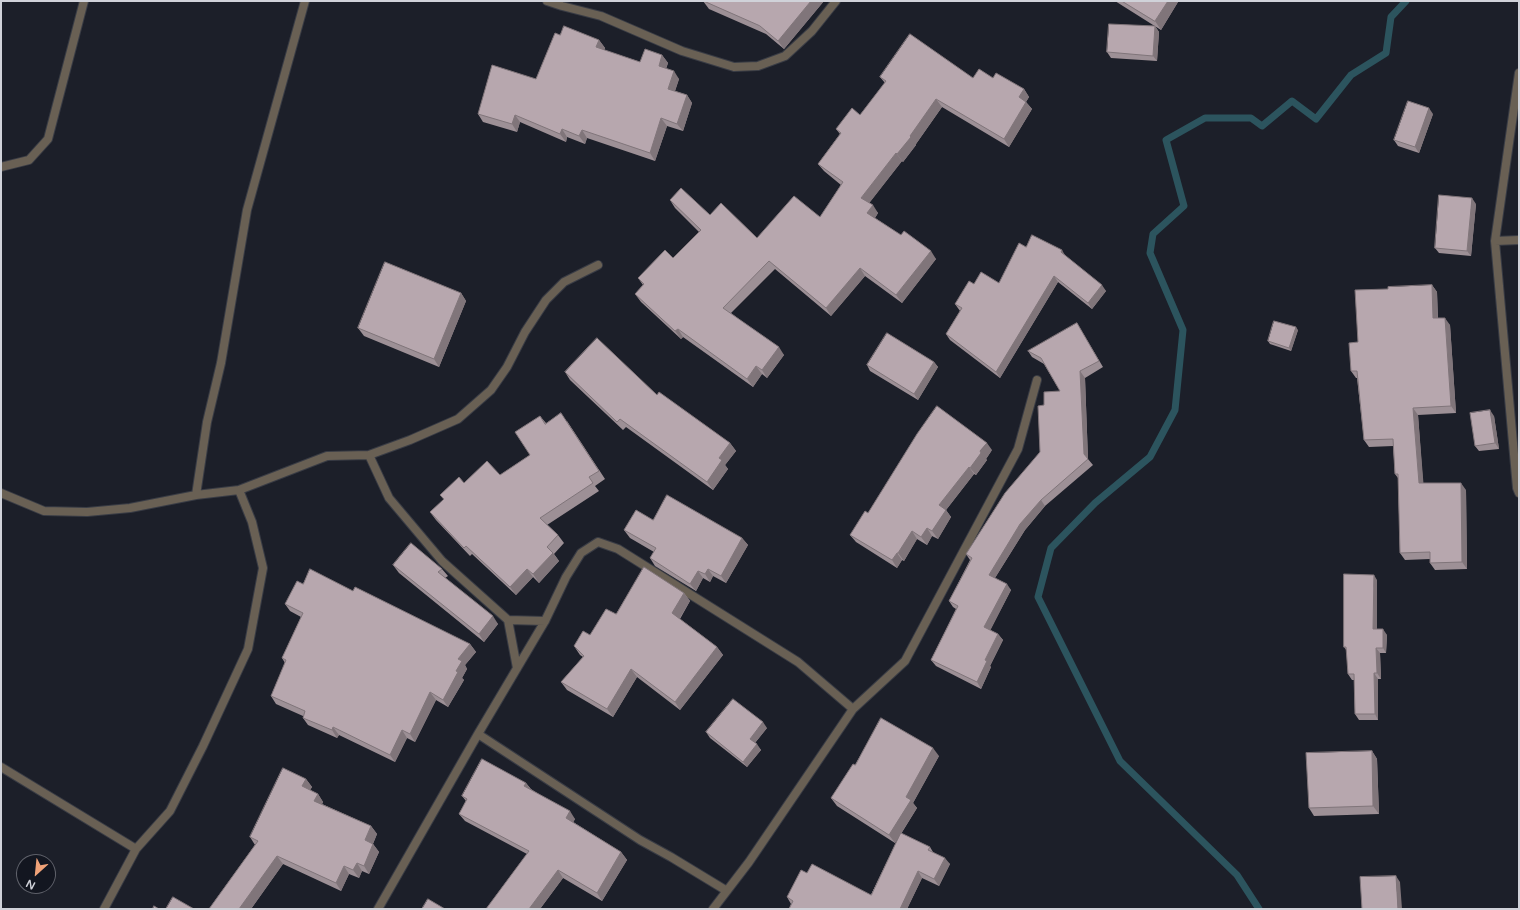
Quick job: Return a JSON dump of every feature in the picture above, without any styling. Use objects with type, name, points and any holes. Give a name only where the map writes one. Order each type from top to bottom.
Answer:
[{"type":"street","points":[[1,167],[29,160],[48,139],[84,1]]},
{"type":"street","points":[[196,495],[207,422],[221,363],[247,210],[305,1]]},
{"type":"street","points":[[547,1],[601,16],[682,51],[734,67],[758,66],[785,56],[812,31],[836,1]]},
{"type":"street","points":[[1519,73],[1495,241],[1516,488],[1519,493]]},
{"type":"street","points":[[1495,241],[1519,240]]},
{"type":"street","points":[[1,493],[44,511],[87,512],[130,508],[196,495],[239,490],[327,456],[369,455],[410,440],[458,419],[491,390],[507,367],[525,332],[546,300],[564,282],[598,265]]},
{"type":"street","points":[[713,909],[853,709],[905,661],[1018,449],[1037,380]]},
{"type":"street","points":[[369,455],[389,498],[442,561],[508,620],[517,668]]},
{"type":"street","points":[[104,909],[136,849],[170,811],[248,649],[263,568],[252,522],[239,490]]},
{"type":"street","points":[[378,909],[478,734],[545,621],[566,577],[581,553],[598,542],[624,553],[798,662],[853,709]]},
{"type":"street","points":[[508,620],[545,621]]},
{"type":"street","points":[[478,734],[640,840],[727,891]]},
{"type":"street","points":[[1,768],[136,849]]},
{"type":"building","points":[[704,1],[811,1],[778,41],[760,26]]},
{"type":"building","points":[[1122,1],[1168,1],[1155,21]]},
{"type":"building","points":[[1109,24],[1155,26],[1153,56],[1107,52]]},
{"type":"building","points":[[564,26],[599,40],[596,47],[640,62],[645,49],[662,55],[659,66],[674,71],[668,89],[687,95],[677,124],[661,118],[650,153],[582,130],[579,136],[562,129],[560,134],[515,115],[512,124],[478,114],[492,65],[536,79],[555,33],[560,35]]},
{"type":"building","points":[[910,34],[973,78],[979,69],[993,78],[996,73],[1024,89],[1019,97],[1026,102],[1004,139],[936,99],[910,136],[911,137],[897,154],[896,153],[861,198],[873,205],[867,213],[901,235],[904,231],[931,251],[896,295],[860,268],[826,308],[769,261],[723,308],[779,347],[762,370],[756,366],[747,379],[678,329],[675,331],[635,294],[644,284],[638,278],[665,250],[673,258],[701,230],[670,200],[681,188],[710,215],[721,203],[757,238],[794,196],[820,217],[843,182],[818,164],[841,133],[836,129],[852,108],[860,115],[886,81],[880,77]]},
{"type":"building","points":[[1408,101],[1429,108],[1415,147],[1394,140]]},
{"type":"building","points":[[1439,195],[1472,198],[1467,251],[1435,248]]},
{"type":"building","points":[[1032,235],[1062,250],[1061,252],[1102,285],[1088,303],[1054,276],[996,372],[946,334],[962,308],[955,304],[969,281],[974,284],[981,272],[999,283],[1019,243],[1026,247]]},
{"type":"building","points":[[385,262],[461,293],[434,359],[358,328]]},
{"type":"building","points":[[1432,285],[1433,318],[1445,318],[1451,406],[1413,408],[1419,483],[1461,483],[1462,562],[1430,563],[1430,552],[1400,553],[1398,474],[1395,474],[1393,439],[1364,440],[1357,371],[1351,371],[1349,343],[1358,342],[1355,290]]},
{"type":"building","points":[[1274,321],[1296,327],[1289,348],[1268,341]]},
{"type":"building","points":[[1077,323],[1099,361],[1080,371],[1084,454],[1088,459],[1041,500],[1020,524],[989,575],[1007,584],[984,627],[998,634],[985,660],[987,661],[977,682],[931,660],[958,606],[949,601],[972,558],[966,554],[1005,493],[1040,452],[1038,406],[1044,405],[1044,392],[1060,391],[1041,358],[1028,351]]},
{"type":"building","points":[[887,333],[934,362],[914,394],[867,365]]},
{"type":"building","points":[[597,338],[657,395],[659,392],[730,443],[719,458],[722,460],[707,482],[620,419],[617,422],[565,372]]},
{"type":"building","points":[[937,406],[987,443],[980,451],[981,453],[970,468],[969,467],[939,505],[946,510],[932,531],[927,528],[921,537],[912,531],[892,560],[850,535],[865,511],[868,513],[917,434]]},
{"type":"building","points":[[1490,410],[1495,443],[1475,446],[1470,413]]},
{"type":"building","points":[[561,413],[599,471],[589,477],[593,483],[540,518],[558,535],[547,547],[553,553],[533,574],[527,569],[510,587],[466,546],[464,548],[430,512],[444,499],[440,495],[459,477],[464,483],[487,461],[500,475],[530,455],[515,432],[540,416],[545,424]]},
{"type":"building","points":[[667,495],[742,538],[721,576],[708,569],[705,574],[698,571],[690,584],[650,558],[656,548],[624,530],[636,510],[653,520]]},
{"type":"building","points":[[411,543],[442,569],[438,572],[493,616],[479,634],[393,565]]},
{"type":"building","points":[[644,567],[684,593],[672,613],[717,647],[675,702],[631,669],[607,709],[561,682],[584,656],[574,646],[583,631],[590,635],[606,609],[616,614]]},
{"type":"building","points":[[310,569],[353,591],[355,587],[470,644],[458,659],[462,661],[456,671],[458,672],[443,700],[430,692],[410,734],[402,730],[390,755],[333,727],[332,730],[303,718],[305,711],[271,696],[286,660],[282,658],[303,613],[285,604],[297,581],[303,584]]},
{"type":"building","points":[[1344,574],[1374,575],[1373,629],[1383,629],[1383,648],[1376,648],[1377,673],[1374,673],[1375,714],[1355,714],[1354,674],[1348,674],[1346,647],[1344,647]]},
{"type":"building","points":[[733,699],[763,722],[750,739],[757,744],[743,762],[706,732]]},
{"type":"building","points":[[881,718],[933,748],[906,797],[911,800],[889,835],[831,798],[853,764],[855,765]]},
{"type":"building","points":[[1372,751],[1373,806],[1309,808],[1306,753]]},
{"type":"building","points":[[482,759],[526,783],[524,786],[570,811],[566,818],[621,852],[597,893],[558,870],[529,909],[486,909],[529,851],[459,814],[467,799],[462,796]]},
{"type":"building","points":[[283,768],[306,779],[302,786],[318,794],[314,801],[371,826],[365,840],[373,844],[364,866],[357,863],[353,870],[344,866],[336,883],[277,856],[239,909],[209,909],[258,841],[250,837]]},
{"type":"building","points":[[901,833],[930,847],[928,850],[945,858],[934,879],[918,871],[900,909],[789,909],[793,901],[787,897],[801,870],[807,873],[812,864],[871,895]]},
{"type":"building","points":[[1396,876],[1398,909],[1362,909],[1360,877]]},
{"type":"building","points":[[173,897],[194,909],[166,909]]},
{"type":"building","points":[[428,899],[445,909],[422,909]]},
{"type":"waterway","points":[[1259,909],[1237,875],[1120,761],[1038,597],[1051,548],[1095,503],[1150,457],[1175,410],[1183,330],[1150,253],[1153,234],[1184,206],[1166,140],[1205,118],[1251,118],[1262,126],[1292,101],[1316,119],[1351,75],[1386,53],[1391,17],[1406,1]]}]
